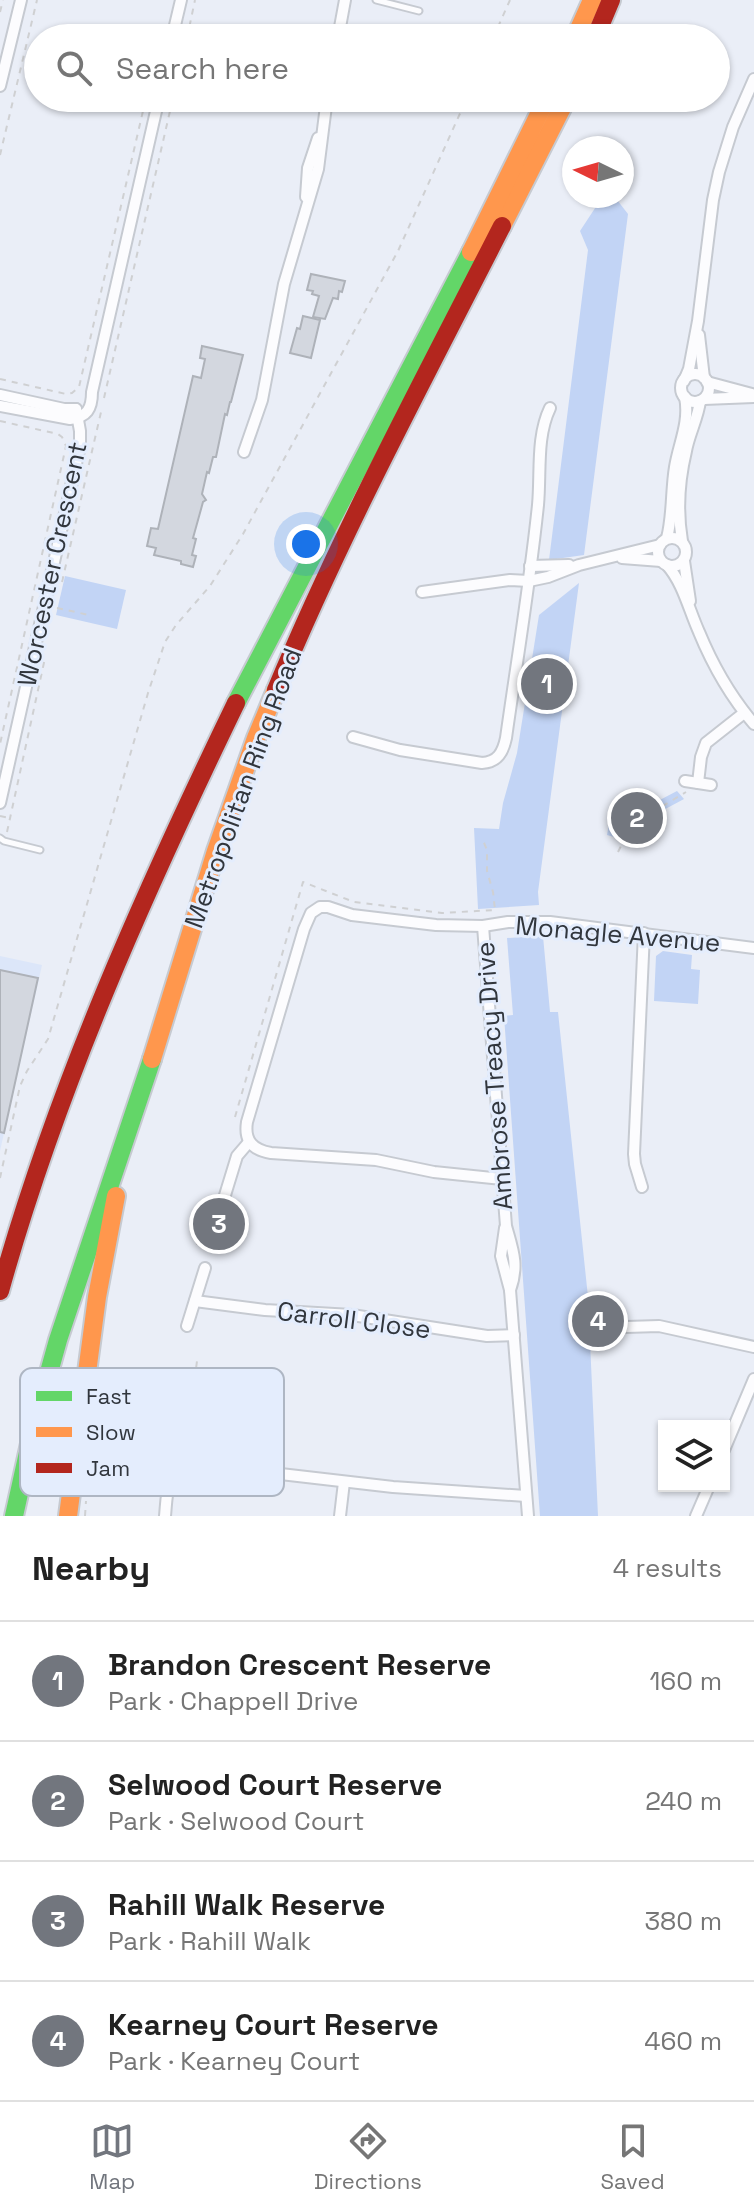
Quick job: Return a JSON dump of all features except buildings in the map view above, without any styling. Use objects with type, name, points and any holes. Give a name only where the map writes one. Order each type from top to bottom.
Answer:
[{"type":"highway","points":[[581,24],[592,0]]},
{"type":"highway","points":[[601,24],[611,0]]},
{"type":"highway","name":"Metropolitan Ring Road","points":[[0,1291],[52,1122],[108,984],[203,773],[260,654],[540,112]]},
{"type":"highway","name":"Metropolitan Ring Road","points":[[50,1368],[165,1021],[220,839],[286,664],[366,490],[560,112]]},
{"type":"highway","points":[[88,1368],[123,1146]]},
{"type":"highway","name":"Metropolitan Ring Road","points":[[14,1516],[20,1483]]},
{"type":"highway","points":[[68,1516],[71,1496]]},
{"type":"street","points":[[0,86],[21,0]]},
{"type":"street","points":[[175,24],[181,0]]},
{"type":"street","points":[[341,24],[345,0]]},
{"type":"street","points":[[754,79],[733,127],[713,200],[698,321],[689,369],[681,389],[687,414],[675,466],[672,507],[658,553],[677,579],[724,683],[754,724]]},
{"type":"street","name":"Worcester Crescent","points":[[0,803],[80,446],[77,414],[92,392],[156,112]]},
{"type":"street","points":[[244,452],[266,385],[284,284],[318,169],[324,112]]},
{"type":"street","points":[[692,615],[684,561],[687,552],[680,522],[686,451],[702,400],[709,391],[699,349],[698,321]]},
{"type":"street","points":[[684,381],[695,375],[754,396]]},
{"type":"street","points":[[0,395],[77,414]]},
{"type":"street","points":[[685,397],[692,402],[754,396]]},
{"type":"street","points":[[0,406],[61,419],[77,414]]},
{"type":"street","points":[[353,737],[400,750],[482,763],[494,761],[501,754],[529,581],[543,425],[550,408]]},
{"type":"street","points":[[422,592],[510,580],[529,581],[675,537],[682,541]]},
{"type":"street","points":[[616,557],[676,566],[684,561]]},
{"type":"street","points":[[530,566],[579,565]]},
{"type":"street","points":[[698,783],[706,743],[744,713]]},
{"type":"street","points":[[685,781],[711,785]]},
{"type":"street","name":"Monagle Avenue","points":[[249,1142],[247,1122],[304,929],[311,913],[320,907],[358,916],[436,925],[550,922],[754,948]]},
{"type":"street","name":"Ambrose Treacy Drive","points":[[483,926],[506,1226],[501,1256],[510,1290],[528,1516]]},
{"type":"street","points":[[642,1187],[634,1154],[644,933]]},
{"type":"street","points":[[222,1205],[237,1156],[249,1142],[261,1151],[271,1153],[376,1160],[434,1172],[502,1179]]},
{"type":"street","points":[[187,1326],[205,1268]]},
{"type":"street","name":"Carroll Close","points":[[195,1301],[265,1310],[352,1315],[487,1336],[514,1335]]},
{"type":"street","points":[[626,1327],[659,1326],[754,1347]]},
{"type":"street","points":[[730,1436],[754,1379]]},
{"type":"street","points":[[284,1474],[526,1496]]},
{"type":"street","points":[[340,1516],[344,1482]]},
{"type":"street","points":[[696,1516],[706,1492]]},
{"type":"street","points":[[165,1516],[168,1496]]},
{"type":"lane","points":[[376,0],[419,11]]},
{"type":"lane","points":[[2,840],[40,850]]},
{"type":"path","points":[[0,12],[3,0]]},
{"type":"path","points":[[31,24],[37,0]]},
{"type":"path","points":[[190,24],[195,0]]},
{"type":"path","points":[[499,24],[510,0]]},
{"type":"path","points":[[0,155],[24,54]]},
{"type":"path","points":[[0,379],[66,394],[79,387],[143,112]]},
{"type":"path","points":[[59,593],[170,112]]},
{"type":"path","points":[[0,1178],[20,1086],[48,1039],[165,642],[210,586],[243,534],[398,251],[461,112]]},
{"type":"path","points":[[0,421],[58,434],[66,446],[0,744]]},
{"type":"path","points":[[44,605],[89,615]]},
{"type":"path","points":[[2,840],[10,818],[46,653]]},
{"type":"path","points":[[618,852],[625,838],[621,831],[698,783]]},
{"type":"path","points":[[0,816],[10,818]]},
{"type":"path","points":[[235,1117],[303,882],[354,902],[442,913],[495,910],[487,871],[487,850],[482,838]]},
{"type":"path","points":[[197,1245],[212,1197]]},
{"type":"path","points":[[196,1368],[197,1361]]},
{"type":"shaded area","points":[[595,208],[623,208],[628,214],[584,555],[549,560],[588,250],[580,231]]},
{"type":"shaded area","points":[[65,576],[126,590],[117,629],[56,615]]},
{"type":"shaded area","points":[[579,583],[538,892],[539,905],[478,909],[474,828],[499,829],[517,753],[539,615]]},
{"type":"shaded area","points":[[677,791],[684,799],[628,829],[633,831],[631,842],[607,835],[609,824]]},
{"type":"shaded area","points":[[543,936],[550,1012],[558,1012],[588,1297],[606,1301],[608,1345],[590,1342],[598,1516],[540,1516],[504,1016],[513,1015],[507,938]]},
{"type":"shaded area","points":[[663,951],[692,955],[691,969],[700,970],[698,1004],[654,1001],[656,956]]},
{"type":"shaded area","points":[[0,956],[42,965],[0,1151]]},
{"type":"shaded area","points":[[209,1211],[234,1220],[230,1237],[203,1229]]},
{"type":"traffic: fast","points":[[236,703],[471,252]]},
{"type":"traffic: fast","points":[[50,1368],[152,1059]]},
{"type":"traffic: fast","points":[[14,1516],[20,1489]]},
{"type":"traffic: slow","points":[[581,24],[592,0]]},
{"type":"traffic: slow","points":[[471,252],[540,112]]},
{"type":"traffic: slow","points":[[502,226],[560,112]]},
{"type":"traffic: slow","points":[[152,1059],[216,851],[276,690]]},
{"type":"traffic: slow","points":[[88,1368],[116,1196]]},
{"type":"traffic: slow","points":[[68,1516],[71,1496]]},
{"type":"traffic: jam","points":[[601,24],[611,0]]},
{"type":"traffic: jam","points":[[276,690],[356,514],[502,226]]},
{"type":"traffic: jam","points":[[0,1291],[75,1065],[168,846],[236,703]]},
{"type":"place","name":"Brandon Crescent Reserve","points":[[547,684]]},
{"type":"place","name":"Selwood Court Reserve","points":[[637,818]]},
{"type":"place","name":"Rahill Walk Reserve","points":[[219,1224]]},
{"type":"place","name":"Kearney Court Reserve","points":[[598,1321]]}]
